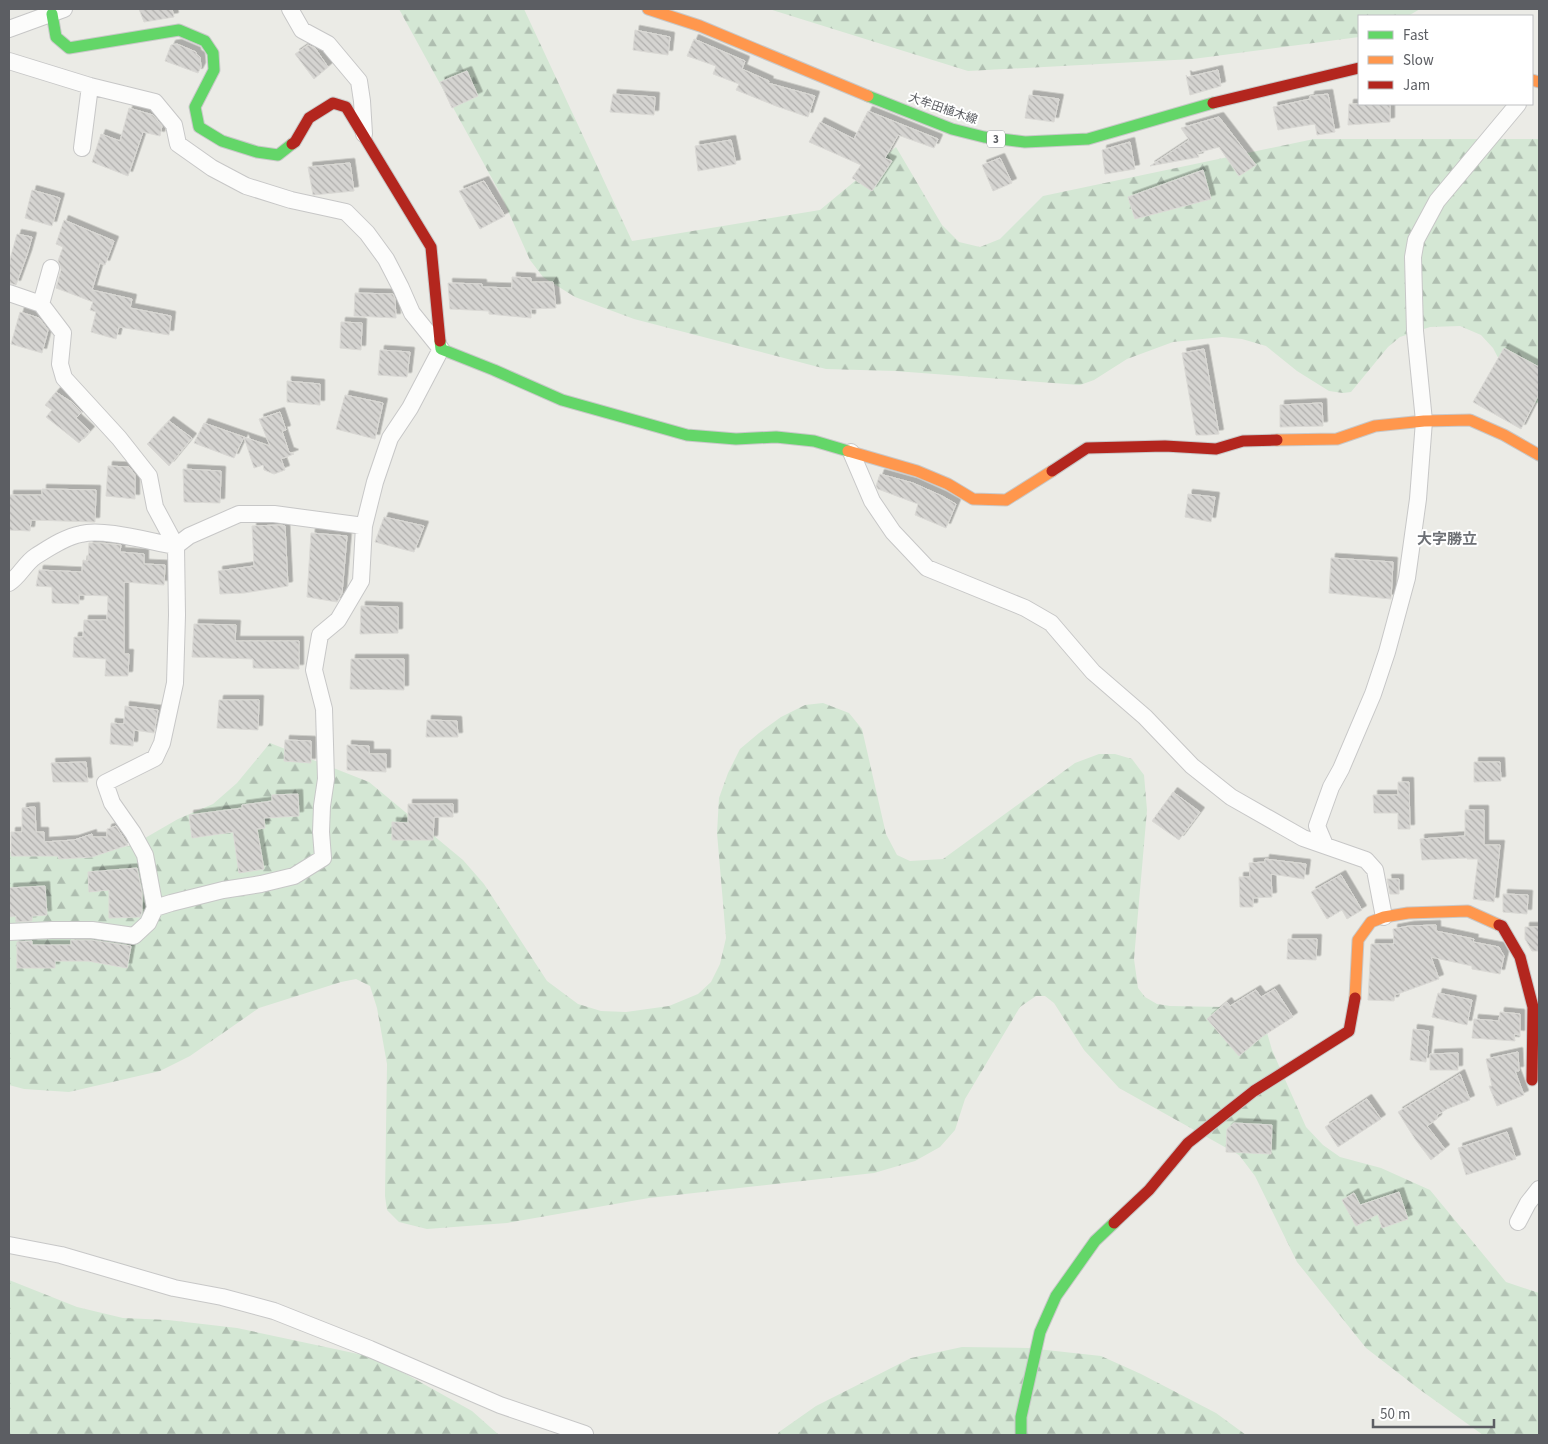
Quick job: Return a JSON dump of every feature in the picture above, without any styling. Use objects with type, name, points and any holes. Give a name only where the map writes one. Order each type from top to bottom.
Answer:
[{"type":"street","points":[[290,9],[302,30],[328,44],[359,81],[364,138]]},
{"type":"street","points":[[646,9],[700,26]]},
{"type":"street","points":[[9,30],[58,12],[56,37],[69,48],[179,30],[205,41],[212,53],[214,70],[195,107],[199,127],[222,142],[257,152],[278,156],[295,142],[309,118],[333,103],[346,107],[431,246],[441,349],[410,408],[390,438],[375,482],[364,526],[361,581],[338,620],[320,635],[314,670],[324,709],[326,778],[322,815],[323,858],[294,876],[223,890],[156,908]]},
{"type":"street","name":"大牟田植木線","points":[[700,26],[827,80],[952,129],[984,138],[1025,142],[1088,139],[1218,102],[1358,68]]},
{"type":"street","points":[[9,61],[90,86],[156,102],[174,125],[178,144],[212,168],[246,186],[291,200],[346,212],[367,233],[381,253],[401,288],[412,313],[441,349],[562,400],[648,425],[687,435],[736,439],[776,437],[814,440],[917,471],[948,484],[973,499],[1006,500],[1087,448],[1165,446],[1216,449],[1243,441],[1337,440],[1375,426],[1424,421],[1470,420],[1504,435],[1539,455]]},
{"type":"street","points":[[82,148],[90,86]]},
{"type":"street","points":[[1325,845],[1316,826],[1331,787],[1373,694],[1387,652],[1407,578],[1418,498],[1424,421],[1414,331],[1413,257],[1416,240],[1437,201],[1517,105]]},
{"type":"street","points":[[41,304],[51,268]]},
{"type":"street","points":[[9,293],[41,304],[63,333],[60,364],[64,378],[119,438],[149,476],[155,507],[176,546],[177,615],[175,683],[162,743],[155,758],[106,783],[112,803],[133,833],[145,855],[156,908],[148,923],[134,936],[92,930],[9,932]]},
{"type":"street","points":[[851,452],[872,501],[892,532],[927,568],[1025,608],[1051,623],[1093,672],[1145,717],[1192,766],[1231,796],[1303,838],[1366,860],[1375,870],[1384,917]]},
{"type":"street","points":[[9,583],[34,558],[59,542],[81,534],[109,534],[176,546],[189,536],[238,514],[274,514],[364,526]]},
{"type":"street","points":[[1021,1435],[1021,1417],[1040,1332],[1056,1296],[1095,1241],[1150,1190],[1188,1143],[1254,1091],[1349,1031],[1356,1005],[1358,940],[1371,922],[1384,917],[1408,913],[1468,911],[1502,926],[1520,957],[1533,1007],[1537,1082]]},
{"type":"street","points":[[1518,1222],[1528,1203],[1539,1189]]},
{"type":"street","points":[[9,1245],[61,1255],[174,1288],[222,1297],[274,1311],[370,1349],[500,1405],[585,1434]]},
{"type":"green space","points":[[399,9],[524,9],[632,241],[820,210],[896,147],[942,225],[959,242],[980,247],[1000,239],[1043,196],[1314,139],[1539,139],[1539,403],[1526,402],[1518,396],[1493,348],[1481,335],[1460,326],[1430,327],[1400,337],[1388,347],[1351,392],[1343,393],[1329,391],[1297,371],[1266,346],[1242,339],[1222,337],[1173,342],[1127,359],[1094,380],[1080,385],[895,371],[826,369],[634,319],[575,297],[543,277],[530,260],[501,195]]},
{"type":"green space","points":[[769,9],[1420,9],[1410,15],[1358,15],[1358,37],[1193,59],[968,71]]},
{"type":"green space","points":[[823,703],[849,713],[862,729],[886,834],[897,855],[910,861],[943,859],[1075,763],[1099,754],[1115,754],[1132,759],[1144,775],[1147,810],[1134,959],[1138,988],[1145,997],[1157,1004],[1224,1007],[1266,1029],[1272,1050],[1306,1127],[1323,1145],[1340,1157],[1381,1168],[1430,1190],[1506,1282],[1539,1293],[1539,1435],[1483,1435],[1366,1348],[1297,1262],[1255,1176],[1239,1155],[1119,1088],[1084,1050],[1054,1003],[1045,996],[1036,996],[1020,1007],[965,1099],[955,1130],[940,1147],[915,1161],[874,1173],[649,1198],[507,1223],[427,1229],[399,1222],[387,1210],[385,1196],[387,1064],[377,1008],[370,986],[356,979],[259,1008],[190,1056],[160,1071],[69,1092],[24,1089],[9,1085],[9,852],[76,857],[133,845],[178,819],[213,804],[237,783],[270,743],[369,782],[463,860],[484,884],[547,981],[578,1004],[601,1011],[626,1012],[669,1006],[698,994],[711,982],[720,964],[726,938],[717,833],[719,798],[728,773],[740,749],[781,717],[805,705]]},
{"type":"green space","points":[[9,1280],[77,1307],[123,1318],[168,1320],[237,1328],[377,1358],[472,1411],[499,1435],[9,1435]]},
{"type":"green space","points":[[962,1347],[1028,1348],[1101,1356],[1141,1374],[1216,1413],[1246,1435],[777,1435],[816,1406],[911,1358]]},
{"type":"building","points":[[139,9],[172,9],[174,17],[144,22]]},
{"type":"building","points":[[635,30],[670,37],[668,55],[633,50]]},
{"type":"building","points":[[694,39],[745,61],[742,69],[769,81],[768,83],[815,96],[808,117],[736,90],[739,84],[713,74],[716,66],[687,56]]},
{"type":"building","points":[[177,44],[196,52],[200,57],[201,67],[198,73],[165,61],[171,45]]},
{"type":"building","points":[[308,45],[315,48],[328,67],[314,79],[295,54]]},
{"type":"building","points":[[1218,70],[1221,86],[1190,95],[1186,75],[1188,77]]},
{"type":"building","points":[[467,71],[478,96],[452,108],[440,82]]},
{"type":"building","points":[[613,94],[655,97],[654,115],[610,112]]},
{"type":"building","points":[[1328,94],[1335,132],[1317,135],[1315,124],[1278,130],[1273,107],[1310,99],[1310,96]]},
{"type":"building","points":[[1029,95],[1059,99],[1054,122],[1025,118]]},
{"type":"building","points":[[1349,104],[1390,105],[1390,122],[1348,125]]},
{"type":"building","points":[[129,108],[153,115],[162,126],[160,136],[143,132],[128,176],[92,162],[101,134],[120,141]]},
{"type":"building","points":[[868,111],[938,139],[934,148],[898,135],[885,158],[892,161],[872,191],[852,178],[861,165],[809,142],[820,122],[854,139]]},
{"type":"building","points":[[1219,117],[1256,165],[1239,176],[1219,147],[1197,153],[1199,157],[1150,166],[1189,140],[1181,128]]},
{"type":"building","points":[[731,140],[736,164],[698,171],[695,146]]},
{"type":"building","points":[[1130,142],[1135,169],[1105,174],[1102,150]]},
{"type":"building","points":[[1000,158],[1012,183],[993,191],[982,165]]},
{"type":"building","points":[[350,163],[354,191],[313,195],[308,167]]},
{"type":"building","points":[[1203,170],[1211,199],[1135,219],[1128,197]]},
{"type":"building","points":[[484,181],[505,216],[480,229],[459,191]]},
{"type":"building","points":[[32,190],[60,198],[52,226],[25,218]]},
{"type":"building","points":[[64,220],[114,241],[105,265],[100,263],[92,290],[132,299],[130,308],[171,316],[169,335],[119,327],[116,339],[91,332],[96,312],[90,310],[93,302],[56,288],[61,270],[58,261],[63,247],[56,244]]},
{"type":"building","points":[[17,234],[32,237],[16,285],[9,283],[9,263]]},
{"type":"building","points":[[512,277],[531,278],[531,282],[553,282],[556,308],[531,309],[531,318],[489,314],[489,311],[450,309],[448,283],[482,284],[482,287],[512,288]]},
{"type":"building","points":[[355,293],[393,294],[396,318],[354,316]]},
{"type":"building","points":[[20,312],[39,318],[48,330],[42,353],[11,344]]},
{"type":"building","points":[[341,322],[362,323],[361,350],[340,348]]},
{"type":"building","points":[[1504,348],[1539,367],[1539,394],[1521,429],[1473,402]]},
{"type":"building","points":[[1204,349],[1219,434],[1196,435],[1182,353]]},
{"type":"building","points":[[380,350],[410,352],[407,377],[378,375]]},
{"type":"building","points":[[287,381],[320,384],[320,405],[287,402]]},
{"type":"building","points":[[56,392],[73,403],[82,412],[76,418],[90,431],[79,443],[46,417],[52,410],[45,405]]},
{"type":"building","points":[[345,395],[383,403],[375,439],[336,429]]},
{"type":"building","points":[[1322,403],[1323,426],[1280,427],[1280,405]]},
{"type":"building","points":[[280,412],[286,430],[282,431],[289,452],[294,454],[281,459],[285,470],[274,474],[264,470],[263,465],[254,468],[244,437],[270,446],[259,419]]},
{"type":"building","points":[[169,421],[192,438],[169,466],[147,444]]},
{"type":"building","points":[[204,423],[244,437],[234,458],[194,443]]},
{"type":"building","points":[[108,466],[129,467],[135,475],[135,499],[106,496]]},
{"type":"building","points":[[183,469],[221,471],[220,503],[184,502]]},
{"type":"building","points":[[880,474],[913,483],[956,504],[946,528],[915,515],[918,504],[878,489],[876,486]]},
{"type":"building","points":[[42,489],[96,490],[95,522],[31,520],[30,531],[9,530],[9,495],[42,495]]},
{"type":"building","points":[[1188,494],[1215,497],[1211,522],[1185,517]]},
{"type":"building","points":[[384,517],[424,526],[414,552],[375,542]]},
{"type":"building","points":[[252,526],[285,526],[288,586],[244,593],[220,594],[218,571],[254,566]]},
{"type":"building","points":[[311,533],[347,536],[342,593],[337,602],[307,597]]},
{"type":"building","points":[[89,543],[121,545],[120,552],[144,554],[144,564],[165,565],[164,585],[124,582],[124,654],[129,654],[128,676],[105,676],[106,659],[73,657],[74,637],[83,637],[84,620],[107,620],[108,596],[79,595],[79,604],[52,603],[52,587],[36,586],[39,570],[82,572],[83,560],[88,561]]},
{"type":"building","points":[[1331,558],[1393,562],[1391,599],[1329,593]]},
{"type":"building","points":[[361,606],[398,607],[398,633],[360,634]]},
{"type":"building","points":[[194,624],[236,625],[235,641],[299,641],[299,669],[253,668],[253,659],[192,657]]},
{"type":"building","points":[[351,659],[404,659],[404,690],[350,689]]},
{"type":"building","points":[[219,700],[259,700],[258,730],[217,728]]},
{"type":"building","points":[[125,706],[158,710],[154,733],[134,730],[133,746],[110,744],[111,723],[124,724]]},
{"type":"building","points":[[427,720],[457,721],[458,737],[426,737]]},
{"type":"building","points":[[285,740],[311,741],[311,763],[284,761]]},
{"type":"building","points":[[347,745],[369,746],[369,754],[386,754],[386,772],[347,770]]},
{"type":"building","points":[[86,762],[88,782],[53,782],[51,763]]},
{"type":"building","points":[[1474,762],[1500,762],[1501,781],[1474,782]]},
{"type":"building","points":[[1398,782],[1409,782],[1410,829],[1398,829],[1398,813],[1374,813],[1373,795],[1398,795]]},
{"type":"building","points":[[1173,792],[1200,812],[1179,840],[1152,821]]},
{"type":"building","points":[[298,794],[299,816],[264,818],[265,828],[257,829],[264,869],[239,873],[233,832],[192,838],[189,815],[242,808],[242,805],[272,801],[272,795]]},
{"type":"building","points":[[408,804],[453,804],[453,817],[434,817],[433,840],[392,840],[392,822],[408,823]]},
{"type":"building","points":[[35,807],[36,832],[44,832],[44,842],[74,840],[92,834],[92,837],[107,837],[107,829],[116,826],[128,845],[92,857],[59,859],[58,856],[11,856],[11,832],[22,832],[22,808]]},
{"type":"building","points":[[1465,810],[1484,810],[1484,845],[1500,845],[1494,902],[1473,899],[1478,859],[1422,860],[1420,839],[1465,836]]},
{"type":"building","points":[[1265,859],[1306,864],[1304,879],[1271,874],[1272,897],[1253,898],[1253,907],[1240,907],[1239,877],[1250,877],[1249,863],[1265,862]]},
{"type":"building","points":[[137,868],[142,892],[142,912],[140,917],[109,918],[109,890],[89,892],[88,872]]},
{"type":"building","points":[[1341,875],[1362,910],[1347,919],[1342,910],[1327,919],[1311,892]]},
{"type":"building","points":[[1387,879],[1399,879],[1399,894],[1390,894]]},
{"type":"building","points":[[45,886],[47,915],[32,916],[32,921],[16,922],[16,916],[9,917],[9,888]]},
{"type":"building","points":[[1503,894],[1528,895],[1527,914],[1503,912]]},
{"type":"building","points":[[1436,925],[1436,931],[1474,939],[1473,942],[1499,947],[1504,956],[1500,974],[1472,969],[1472,966],[1431,957],[1439,979],[1395,995],[1394,1001],[1368,1000],[1371,944],[1394,944],[1393,929],[1409,926]]},
{"type":"building","points":[[1525,927],[1539,927],[1539,951],[1532,951],[1525,939]]},
{"type":"building","points":[[1288,939],[1317,939],[1316,960],[1287,959]]},
{"type":"building","points":[[71,940],[91,940],[131,946],[127,968],[88,961],[55,961],[55,968],[17,968],[17,942],[32,941],[32,945],[71,945]]},
{"type":"building","points":[[1275,989],[1293,1017],[1263,1036],[1239,1056],[1207,1019],[1227,1002],[1230,1006],[1256,990],[1261,997]]},
{"type":"building","points":[[1438,993],[1472,1000],[1467,1025],[1432,1017]]},
{"type":"building","points":[[1500,1012],[1520,1014],[1520,1035],[1514,1034],[1515,1041],[1472,1038],[1474,1019],[1499,1021]]},
{"type":"building","points":[[1413,1029],[1429,1031],[1426,1062],[1410,1060]]},
{"type":"building","points":[[1518,1052],[1519,1071],[1515,1071],[1524,1095],[1497,1106],[1489,1086],[1492,1086],[1486,1059]]},
{"type":"building","points":[[1458,1053],[1458,1070],[1430,1070],[1430,1054]]},
{"type":"building","points":[[1460,1074],[1470,1100],[1437,1115],[1437,1119],[1427,1126],[1445,1149],[1431,1160],[1398,1112]]},
{"type":"building","points":[[1367,1099],[1381,1119],[1338,1147],[1325,1127]]},
{"type":"building","points":[[1234,1123],[1272,1125],[1271,1154],[1226,1152],[1227,1129]]},
{"type":"building","points":[[1507,1132],[1516,1159],[1466,1175],[1458,1148]]},
{"type":"building","points":[[1399,1192],[1408,1219],[1382,1228],[1378,1214],[1356,1226],[1342,1200],[1354,1193],[1360,1205]]},
{"type":"traffic: fast","points":[[52,14],[56,37],[69,48],[179,30],[205,41],[213,53],[214,70],[195,107],[199,127],[222,141],[257,152],[278,155],[292,144]]},
{"type":"traffic: fast","points":[[868,96],[952,129],[984,137],[1025,142],[1088,139],[1213,103]]},
{"type":"traffic: fast","points":[[440,341],[441,349],[562,400],[687,435],[736,439],[776,437],[814,441],[848,451]]},
{"type":"traffic: fast","points":[[1021,1435],[1021,1417],[1040,1332],[1056,1296],[1095,1241],[1114,1223]]},
{"type":"traffic: slow","points":[[648,9],[700,26],[868,96]]},
{"type":"traffic: slow","points":[[1533,80],[1539,82]]},
{"type":"traffic: slow","points":[[1277,440],[1337,439],[1375,426],[1424,421],[1470,420],[1504,435],[1539,455]]},
{"type":"traffic: slow","points":[[848,451],[917,471],[948,484],[973,499],[1006,500],[1052,471]]},
{"type":"traffic: slow","points":[[1355,998],[1358,940],[1371,922],[1384,917],[1408,913],[1468,911],[1499,925]]},
{"type":"traffic: jam","points":[[1213,103],[1358,68]]},
{"type":"traffic: jam","points":[[292,144],[309,118],[333,103],[346,107],[431,247],[440,341]]},
{"type":"traffic: jam","points":[[1052,471],[1087,448],[1165,446],[1216,449],[1243,441],[1277,440]]},
{"type":"traffic: jam","points":[[1499,925],[1502,926],[1520,957],[1533,1007],[1532,1080]]},
{"type":"traffic: jam","points":[[1114,1223],[1149,1190],[1188,1143],[1254,1091],[1349,1031],[1355,998]]},
{"type":"district","name":"大字勝立","points":[[1447,539]]}]
